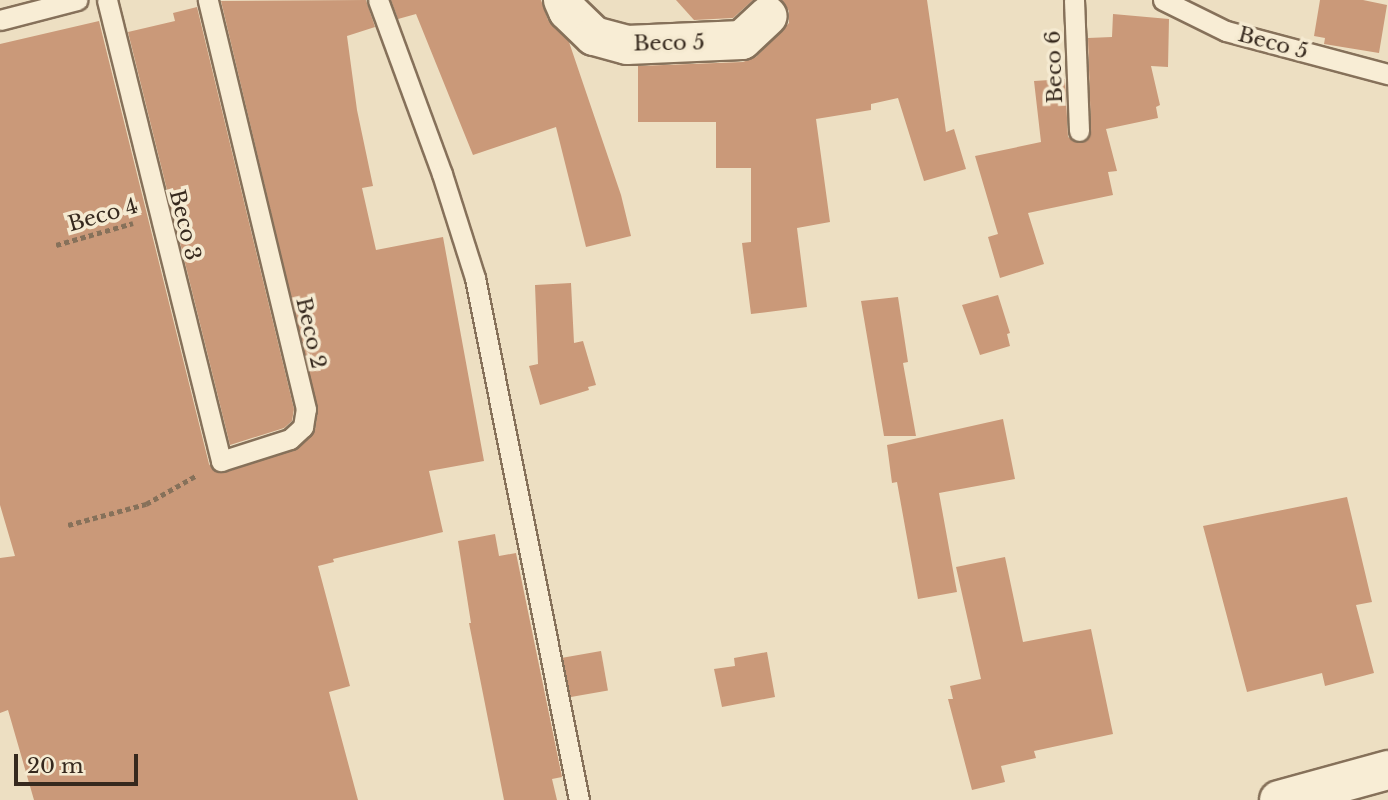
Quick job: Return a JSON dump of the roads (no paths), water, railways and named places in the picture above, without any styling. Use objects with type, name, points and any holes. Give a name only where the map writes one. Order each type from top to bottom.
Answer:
[{"type":"street","name":"Beco 5","points":[[563,0],[568,11],[594,36],[627,45],[742,40],[771,8]]},
{"type":"street","points":[[1279,800],[1388,770]]},
{"type":"lane","points":[[0,20],[76,0]]},
{"type":"lane","name":"Beco 3","points":[[107,0],[221,461]]},
{"type":"lane","name":"Beco 2","points":[[208,0],[306,409],[303,427],[290,439],[221,461]]},
{"type":"lane","points":[[378,0],[442,174],[475,278],[579,800]]},
{"type":"lane","name":"Beco 6","points":[[1074,0],[1079,131]]},
{"type":"lane","name":"Beco 5","points":[[1163,0],[1226,31],[1388,74]]}]
